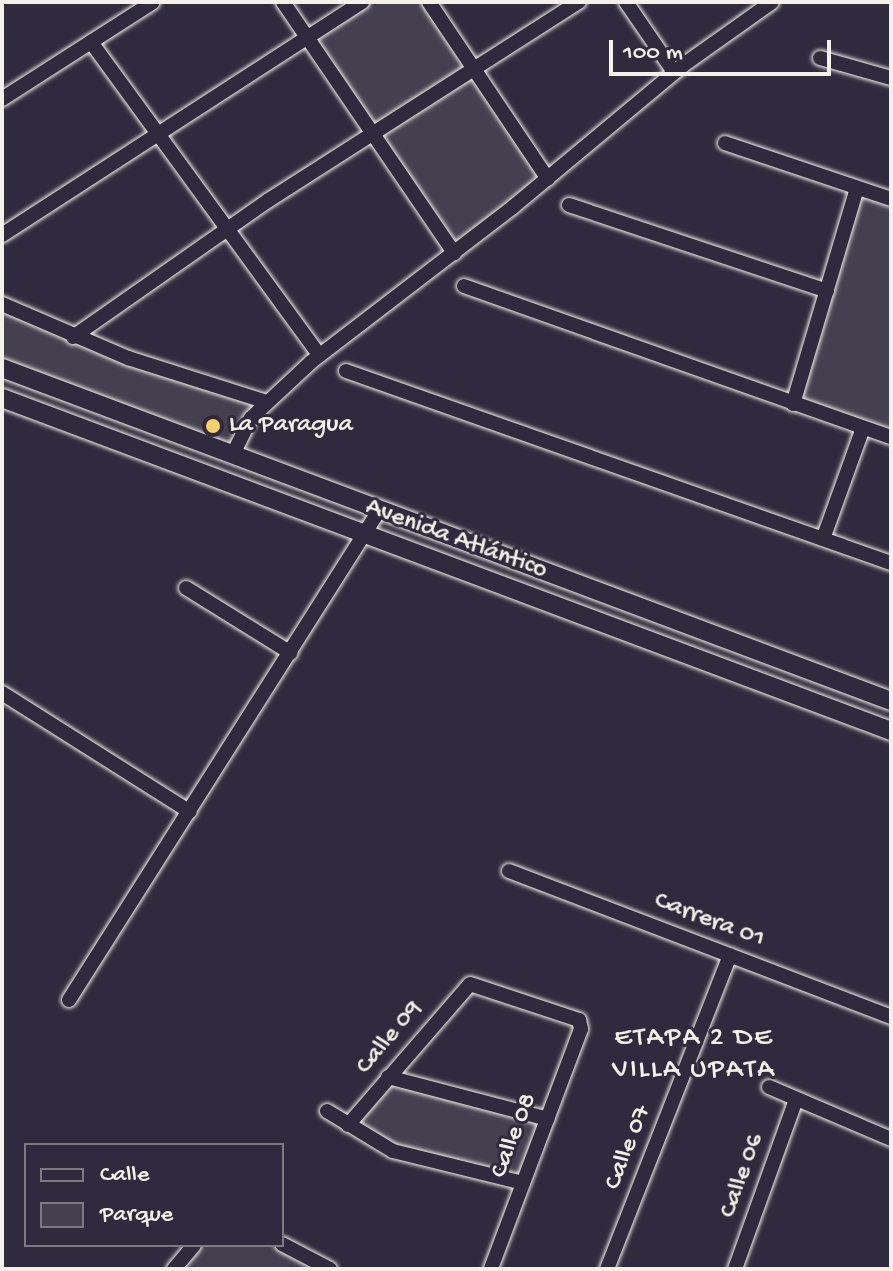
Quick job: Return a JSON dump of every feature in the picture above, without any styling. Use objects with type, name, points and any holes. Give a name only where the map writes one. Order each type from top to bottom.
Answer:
[{"type":"street","points":[[2,99],[153,2]]},
{"type":"street","points":[[283,2],[454,253]]},
{"type":"street","points":[[2,235],[362,2]]},
{"type":"street","points":[[429,2],[548,179]]},
{"type":"street","points":[[73,337],[372,133],[579,2]]},
{"type":"street","points":[[626,2],[674,72]]},
{"type":"street","points":[[233,454],[243,430],[267,402],[319,355],[548,179],[674,72],[772,2]]},
{"type":"street","points":[[91,42],[225,231],[319,355]]},
{"type":"street","points":[[820,58],[891,78]]},
{"type":"street","points":[[725,143],[891,199]]},
{"type":"street","points":[[793,404],[857,188]]},
{"type":"street","points":[[569,205],[827,291]]},
{"type":"street","points":[[464,286],[891,437]]},
{"type":"street","points":[[2,304],[73,337],[267,402]]},
{"type":"street","name":"Avenida Atlántico","points":[[2,368],[891,701]]},
{"type":"street","points":[[346,371],[891,563]]},
{"type":"street","name":"Avenida Atlántico","points":[[2,398],[891,731]]},
{"type":"street","points":[[823,539],[863,428]]},
{"type":"street","points":[[69,1000],[380,509]]},
{"type":"street","points":[[186,588],[291,653]]},
{"type":"street","points":[[2,693],[190,812]]},
{"type":"street","name":"Carrera 01","points":[[509,871],[891,1017]]},
{"type":"street","name":"Calle 07","points":[[607,1269],[730,955]]},
{"type":"street","name":"Calle 08","points":[[470,984],[579,1020],[581,1029],[491,1269]]},
{"type":"street","name":"Calle 09","points":[[348,1125],[470,984]]},
{"type":"street","points":[[388,1077],[548,1119]]},
{"type":"street","points":[[769,1087],[891,1139]]},
{"type":"street","name":"Calle 06","points":[[735,1269],[796,1100]]},
{"type":"street","points":[[327,1111],[393,1151],[523,1183]]},
{"type":"street","points":[[284,1245],[330,1269]]},
{"type":"street","points":[[174,1269],[192,1247]]},
{"type":"green space","points":[[362,2],[429,2],[548,179],[454,253],[307,37]]},
{"type":"green space","points":[[857,188],[891,199],[891,437],[793,404]]},
{"type":"green space","points":[[2,304],[37,320],[267,402],[233,454],[2,368]]},
{"type":"green space","points":[[388,1077],[548,1119],[523,1183],[415,1157],[348,1125]]},
{"type":"green space","points":[[284,1246],[330,1269],[174,1269],[192,1247]]},
{"type":"place","name":"La Paragua","points":[[213,426]]},
{"type":"district","name":"ETAPA 2 DE VILLA UPATA","points":[[694,1055]]}]
